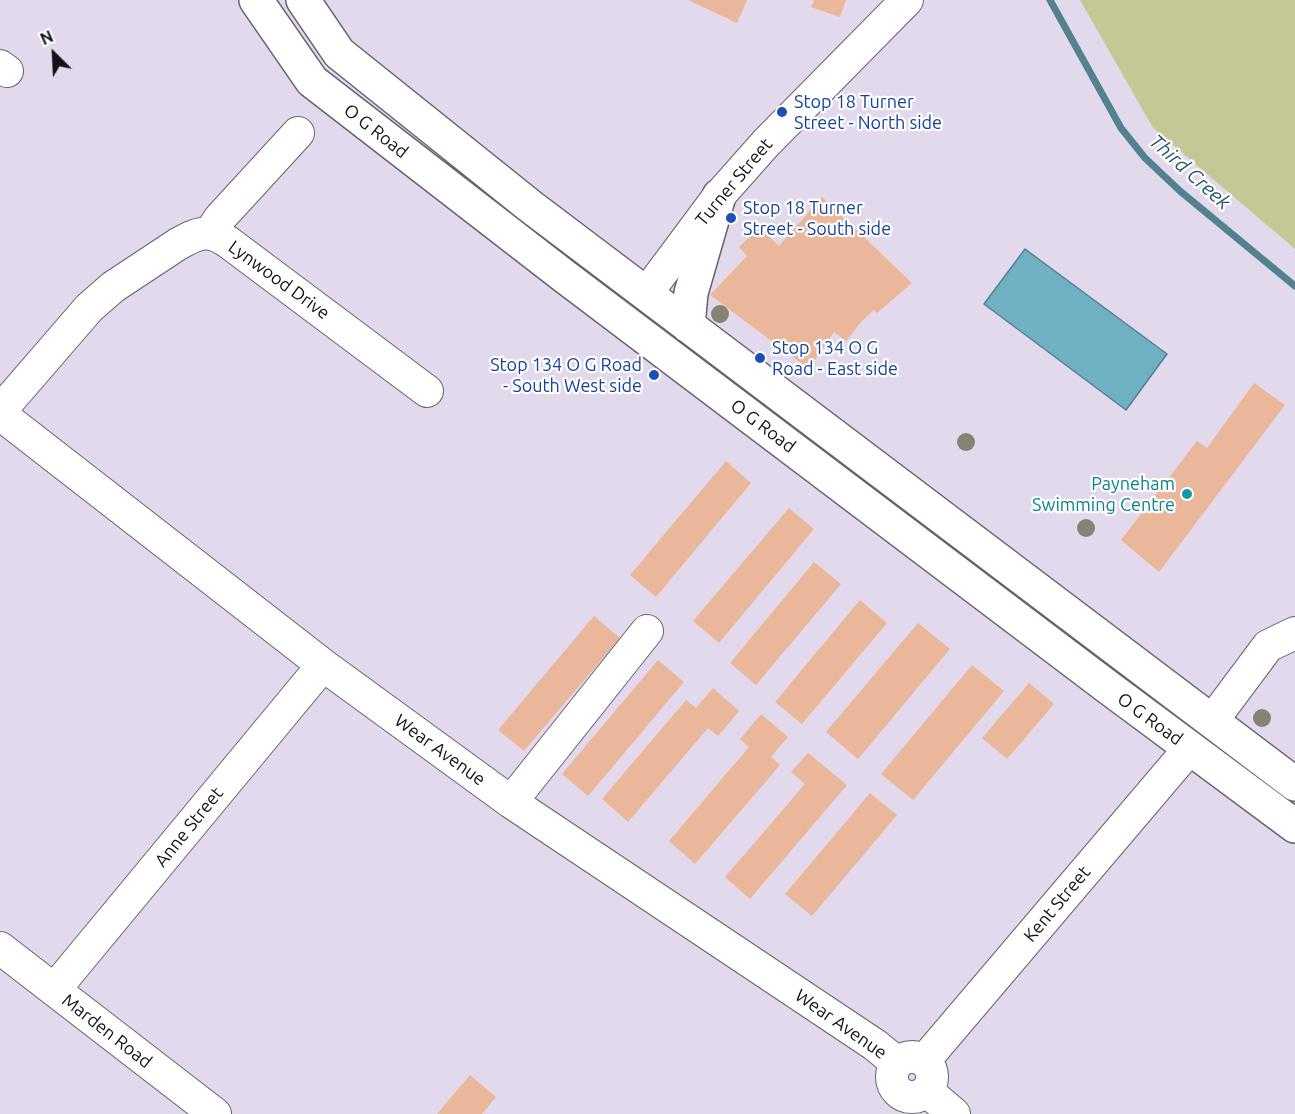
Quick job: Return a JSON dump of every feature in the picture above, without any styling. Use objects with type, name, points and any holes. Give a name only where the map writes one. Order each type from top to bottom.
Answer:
[{"type":"main road","name":"O G Road","points":[[256,0],[312,81],[564,276],[1295,826]]},
{"type":"main road","name":"O G Road","points":[[303,0],[339,53],[530,206],[1295,784]]},
{"type":"main road","points":[[688,326],[691,292],[719,196]]},
{"type":"main road","points":[[626,322],[646,294]]},
{"type":"main road","points":[[1190,748],[1212,722]]},
{"type":"street","name":"Turner Street","points":[[646,294],[719,196],[766,143],[908,0]]},
{"type":"street","points":[[210,233],[298,133]]},
{"type":"street","name":"Lynwood Drive","points":[[0,413],[89,308],[105,294],[178,244],[189,238],[210,233],[218,235],[246,255],[427,391]]},
{"type":"street","name":"Wear Avenue","points":[[0,413],[323,664],[511,802],[875,1046],[906,1085],[954,1114]]},
{"type":"street","points":[[511,802],[647,631]]},
{"type":"street","points":[[1212,722],[1268,646],[1295,633]]},
{"type":"street","name":"Anne Street","points":[[54,990],[323,664]]},
{"type":"street","name":"Kent Street","points":[[906,1085],[1190,748]]},
{"type":"street","name":"Marden Road","points":[[0,948],[215,1114]]},
{"type":"green space","points":[[1080,0],[1295,0],[1295,249],[1153,128]]},
{"type":"water","points":[[1025,249],[1167,354],[1126,410],[984,304]]},
{"type":"building","points":[[688,0],[747,0],[737,23]]},
{"type":"building","points":[[814,0],[846,0],[840,17],[811,7]]},
{"type":"building","points":[[822,197],[912,283],[877,313],[874,310],[846,341],[834,332],[809,369],[710,295],[747,256],[739,247],[760,227],[779,246]]},
{"type":"building","name":"Payneham Swimming Centre","points":[[1254,383],[1285,405],[1159,572],[1121,540],[1197,441],[1207,448]]},
{"type":"building","points":[[726,461],[751,483],[656,597],[630,575]]},
{"type":"building","points":[[789,508],[814,529],[719,643],[693,621]]},
{"type":"building","points":[[814,562],[841,584],[756,685],[730,663]]},
{"type":"building","points":[[860,600],[887,623],[802,724],[775,702]]},
{"type":"building","points":[[594,616],[620,638],[524,751],[498,730]]},
{"type":"building","points":[[918,623],[950,649],[858,759],[826,732]]},
{"type":"building","points":[[658,660],[684,682],[588,796],[562,774]]},
{"type":"building","points":[[972,665],[1004,691],[913,800],[881,774]]},
{"type":"building","points":[[1029,683],[1054,704],[1007,759],[982,738]]},
{"type":"building","points":[[713,688],[739,711],[718,736],[708,728],[628,822],[602,799],[686,700],[696,708]]},
{"type":"building","points":[[761,714],[788,737],[771,757],[780,765],[695,864],[669,841],[749,747],[740,739]]},
{"type":"building","points":[[808,753],[847,785],[750,899],[725,877],[805,784],[791,772]]},
{"type":"building","points":[[870,793],[897,815],[812,916],[785,894]]},
{"type":"building","points":[[470,1075],[496,1097],[482,1114],[437,1114]]},
{"type":"waterway","name":"Third Creek","points":[[1050,0],[1121,128],[1145,158],[1180,191],[1295,286]]},
{"type":"place","name":"Stop 18 Turner Street - North side","points":[[782,112]]},
{"type":"place","name":"Stop 18 Turner Street - South side","points":[[731,218]]},
{"type":"place","name":"Stop 134 O G Road - East side","points":[[760,358]]},
{"type":"place","name":"Stop 134 O G Road - South West side","points":[[654,375]]},
{"type":"place","name":"Payneham Swimming Centre","points":[[1187,494]]}]
